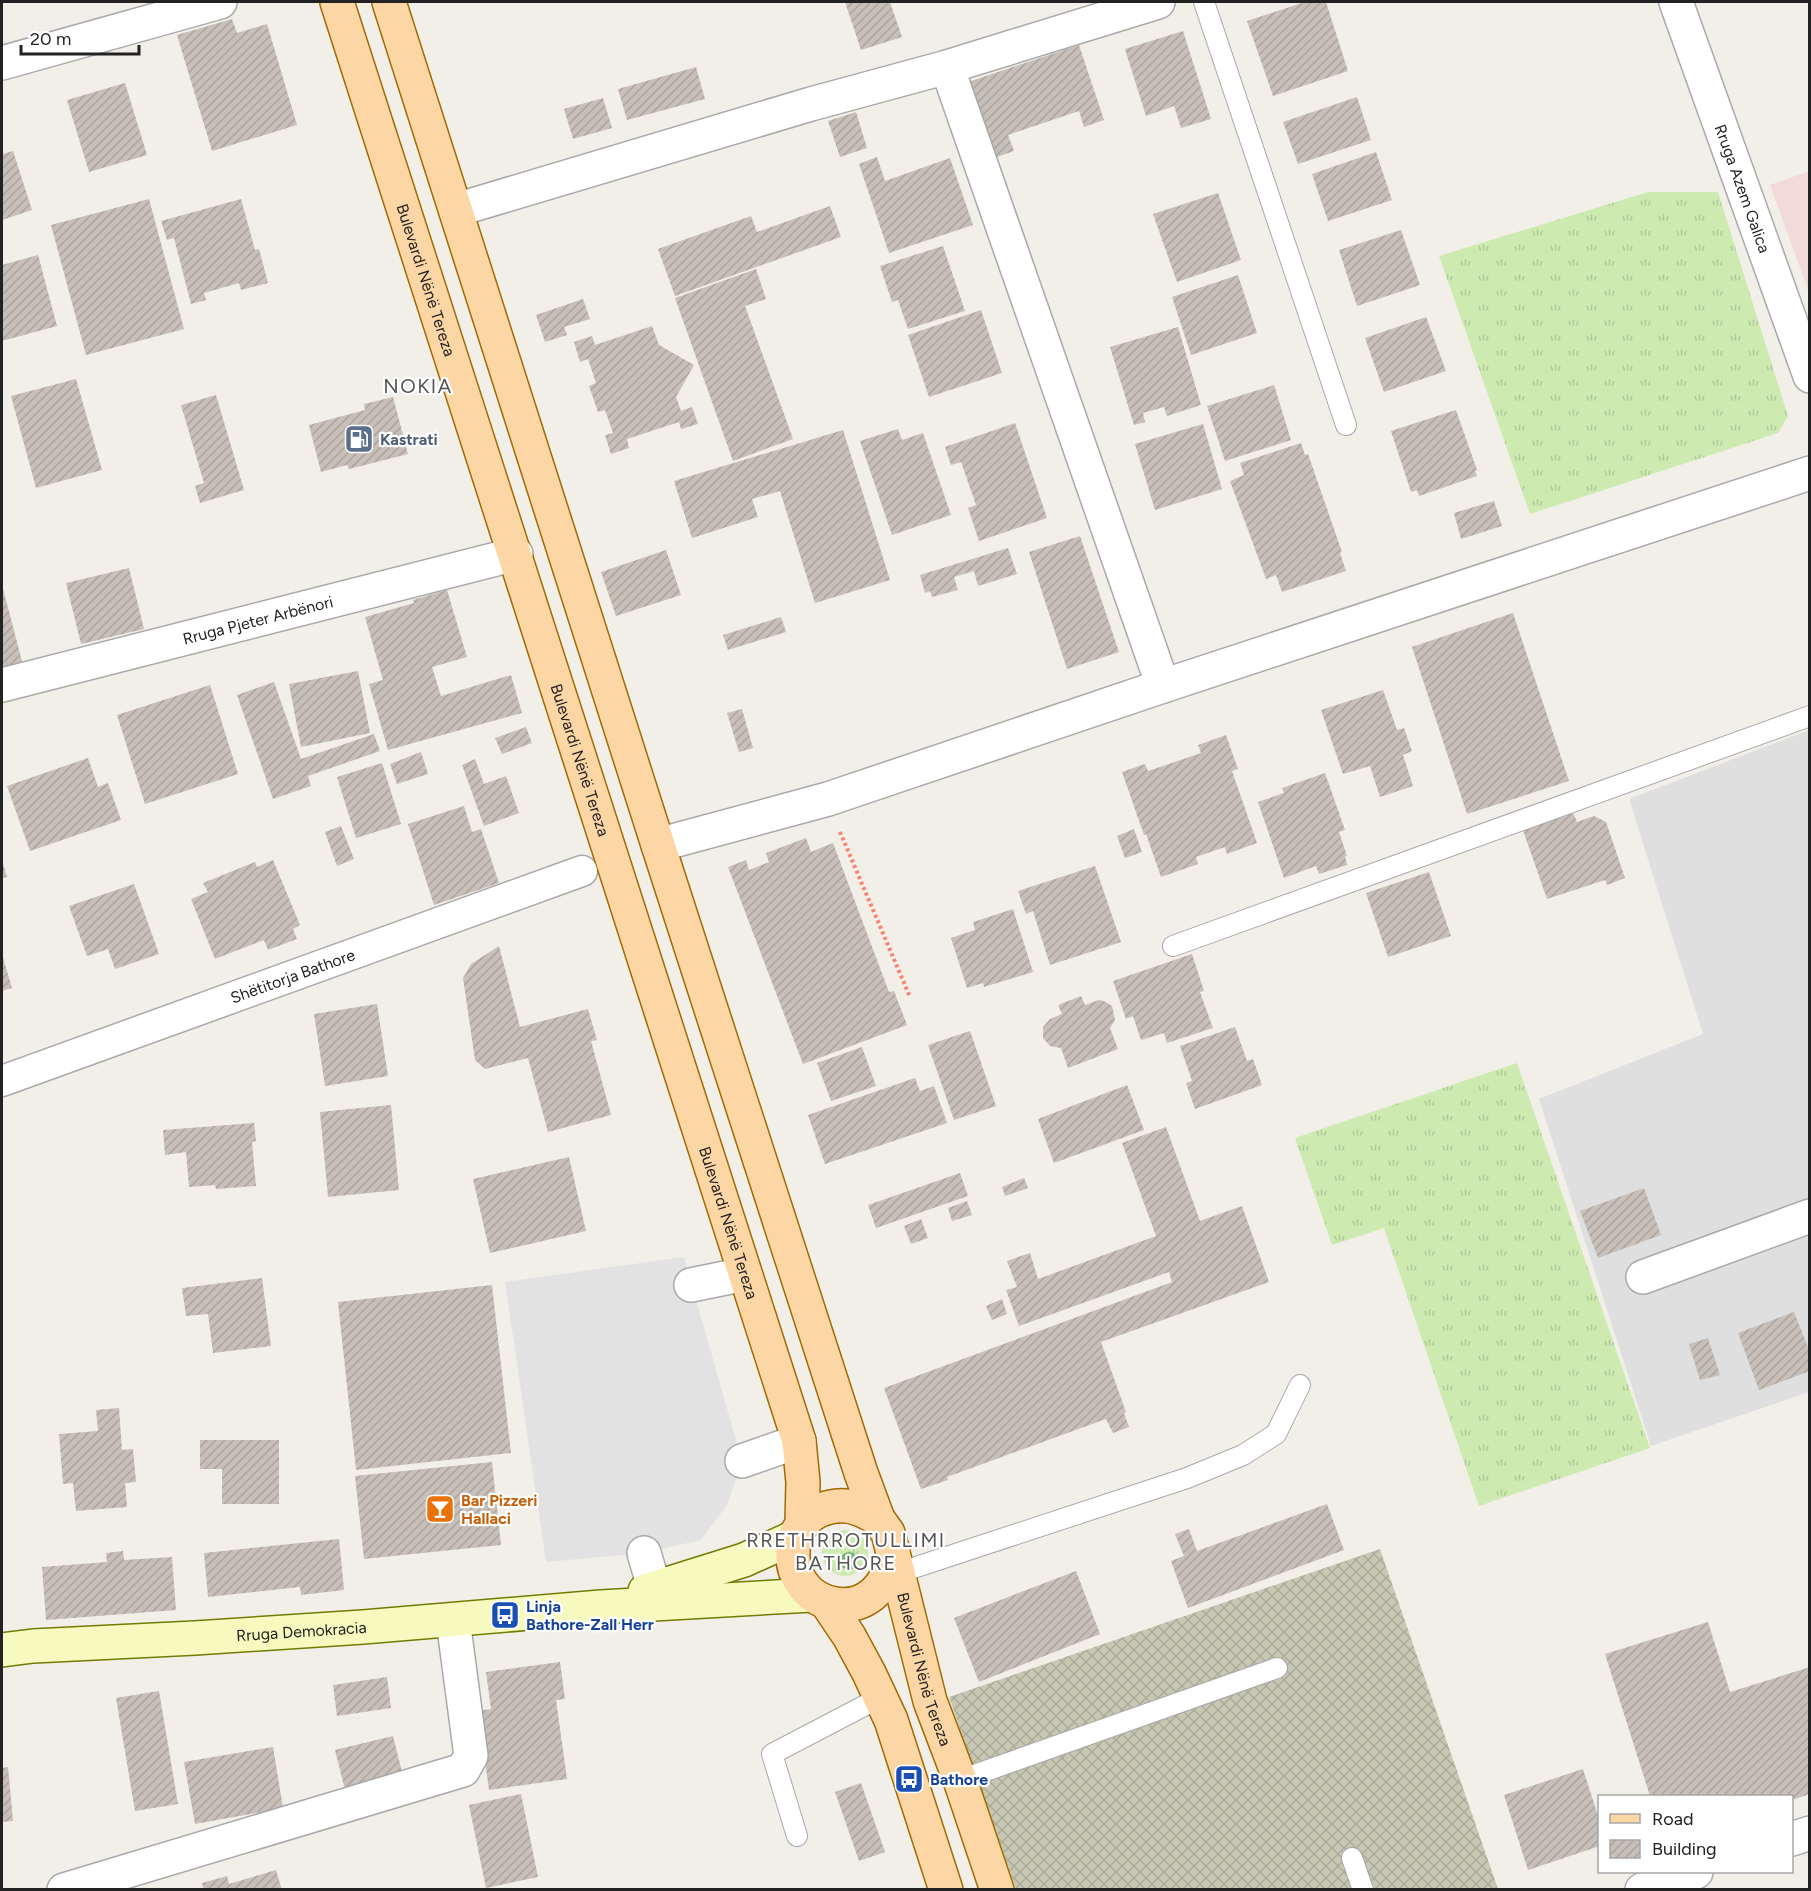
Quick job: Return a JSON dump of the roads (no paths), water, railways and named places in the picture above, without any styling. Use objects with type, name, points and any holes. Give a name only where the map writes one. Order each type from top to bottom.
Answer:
[{"type":"main road","name":"Bulevardi Nënë Tereza","points":[[337,2],[516,554],[597,865],[745,1274],[799,1442],[803,1482],[799,1531],[792,1553],[794,1568],[801,1583],[819,1598],[849,1636],[881,1697],[891,1720],[946,1890]]},
{"type":"main road","name":"Bulevardi Nënë Tereza","points":[[389,2],[861,1473],[878,1519],[888,1533],[930,1701],[960,1780],[996,1890]]},
{"type":"main road","points":[[799,1531],[814,1513],[830,1506],[847,1505],[864,1510],[878,1519]]},
{"type":"main road","name":"Rruga Demokracia","points":[[601,1607],[654,1587],[744,1560],[799,1531]]},
{"type":"main road","name":"Bulevardi Nënë Tereza","points":[[819,1598],[841,1605],[857,1603],[872,1595],[884,1583],[895,1561]]},
{"type":"main road","name":"Rruga Demokracia","points":[[2,1650],[33,1646],[453,1620],[601,1607],[819,1598]]},
{"type":"street","points":[[2,63],[220,2]]},
{"type":"street","points":[[456,210],[811,104],[946,67],[1158,2]]},
{"type":"street","name":"Rruga Azem Galica","points":[[1676,2],[1809,376]]},
{"type":"street","points":[[946,67],[1163,686]]},
{"type":"street","points":[[658,845],[828,799],[1809,473]]},
{"type":"street","name":"Rruga Pjeter Arbënori","points":[[2,685],[516,554]]},
{"type":"street","name":"Shëtitorja Bathore","points":[[2,1081],[597,865]]},
{"type":"street","points":[[1643,1276],[1809,1216]]},
{"type":"street","points":[[691,1286],[745,1274]]},
{"type":"street","points":[[742,1461],[799,1442]]},
{"type":"street","points":[[644,1553],[654,1587]]},
{"type":"street","points":[[64,1890],[463,1770],[471,1756],[453,1620]]},
{"type":"street","points":[[1793,1838],[1809,1833]]},
{"type":"street","points":[[1642,1890],[1693,1873]]},
{"type":"lane","points":[[1204,2],[1346,425]]},
{"type":"lane","points":[[1173,946],[1809,716]]},
{"type":"lane","points":[[895,1561],[1187,1478],[1243,1455],[1276,1434],[1300,1385]]},
{"type":"lane","points":[[960,1780],[1277,1668]]},
{"type":"lane","points":[[797,1836],[772,1754],[881,1697]]},
{"type":"lane","points":[[1353,1858],[1363,1890]]},
{"type":"place","name":"Kastrati","points":[[359,439]]},
{"type":"place","name":"Bar Pizzeri Hallaci","points":[[440,1509]]},
{"type":"place","name":"Linja Bathore-Zall Herr","points":[[505,1615]]},
{"type":"place","name":"Bathore","points":[[909,1779]]},
{"type":"district","name":"NOKIA","points":[[418,386]]},
{"type":"district","name":"RRETHRROTULLIMI BATHORE","points":[[846,1552]]}]
